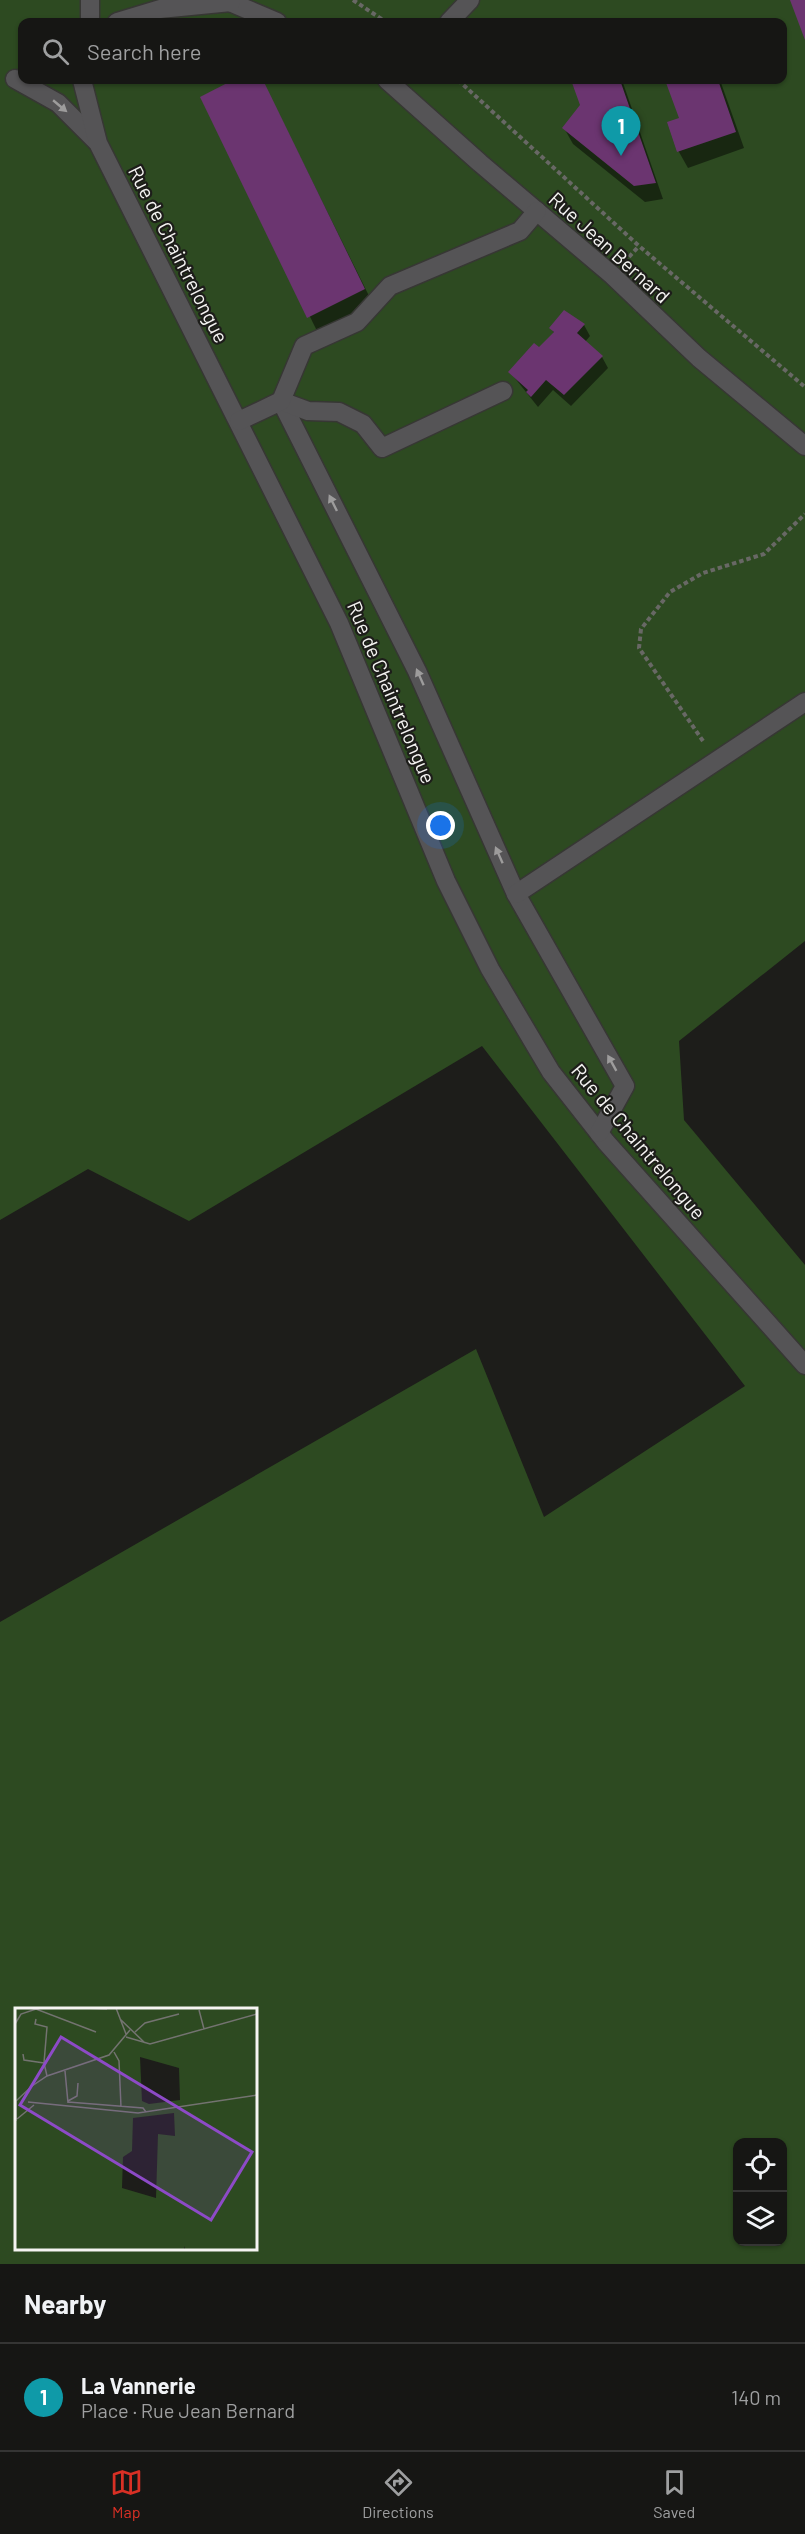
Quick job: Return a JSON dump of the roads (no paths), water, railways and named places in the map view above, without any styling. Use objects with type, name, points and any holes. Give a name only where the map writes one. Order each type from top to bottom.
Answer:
[{"type":"street","points":[[90,0],[90,18]]},
{"type":"street","points":[[453,18],[470,0]]},
{"type":"street","points":[[130,18],[160,9],[228,1],[268,18]]},
{"type":"street","name":"Rue de Chaintrelongue","points":[[25,84],[58,103],[98,143]]},
{"type":"street","name":"Rue de Chaintrelongue","points":[[83,84],[98,143],[339,623],[446,881],[485,959],[551,1072],[599,1133],[805,1365]]},
{"type":"street","name":"Rue Jean Bernard","points":[[398,84],[480,163],[612,275],[699,358],[805,446]]},
{"type":"street","points":[[239,421],[280,401],[304,346],[357,322],[390,286],[520,231],[537,211]]},
{"type":"street","points":[[280,401],[308,411],[339,412],[363,424],[382,448],[503,391]]},
{"type":"street","points":[[280,401],[417,671],[516,894],[625,1086],[599,1133]]},
{"type":"street","points":[[516,894],[805,702]]},
{"type":"place","name":"La Vannerie","points":[[621,156]]}]
